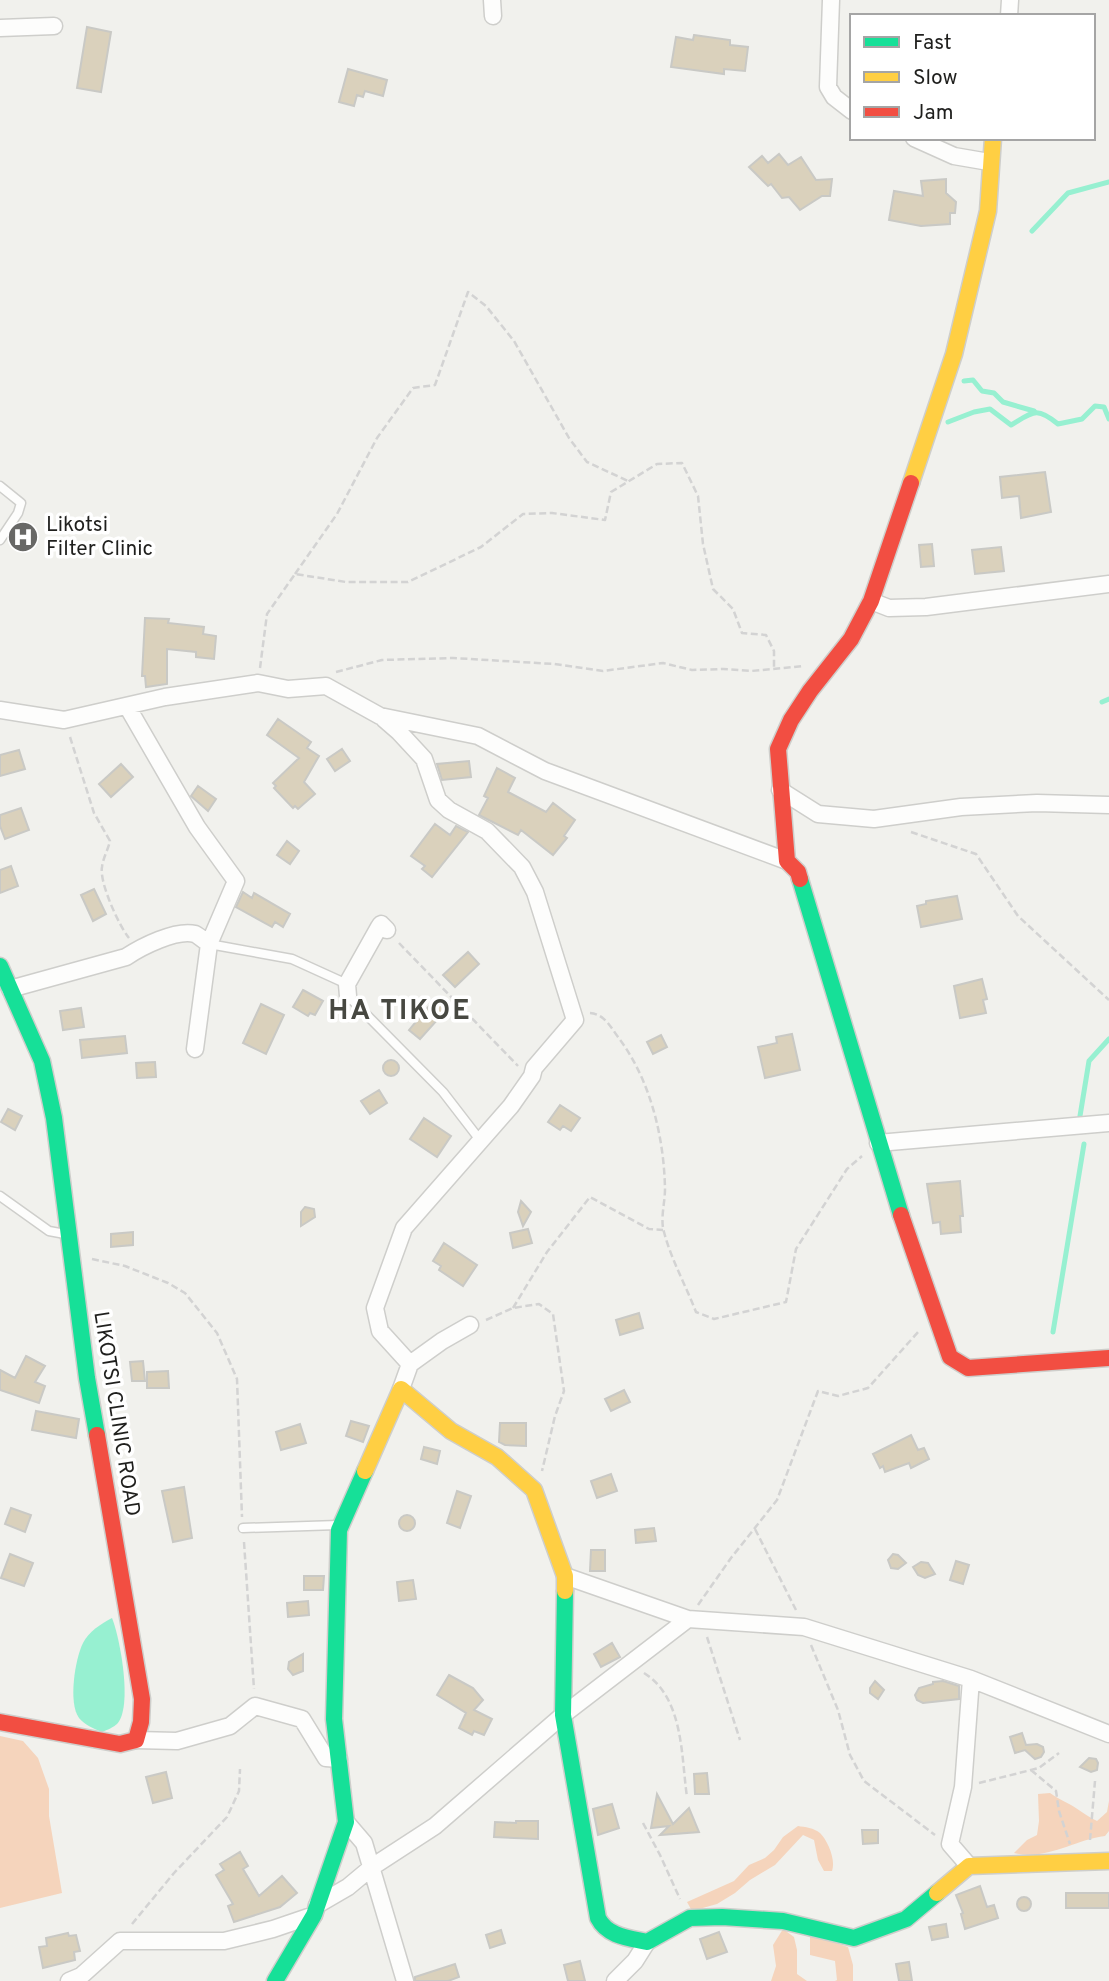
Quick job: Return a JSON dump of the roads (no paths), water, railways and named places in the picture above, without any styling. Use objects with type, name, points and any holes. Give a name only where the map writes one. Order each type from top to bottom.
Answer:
[{"type":"street","points":[[831,0],[828,87],[834,97],[850,109]]},
{"type":"street","points":[[0,28],[54,26]]},
{"type":"street","points":[[918,140],[954,156],[989,162]]},
{"type":"street","points":[[787,861],[778,749],[791,720],[851,639],[870,601],[954,354],[988,211],[989,162],[993,140]]},
{"type":"street","points":[[870,601],[890,608],[926,607],[1109,583]]},
{"type":"street","points":[[0,710],[64,720],[165,697],[258,683],[288,689],[326,685],[380,716],[399,732],[424,759],[438,800],[449,810],[487,831],[522,867],[535,892],[575,1020],[534,1068],[532,1076],[511,1106],[404,1228],[375,1308],[380,1331],[410,1364]]},
{"type":"street","points":[[127,706],[197,827],[236,881],[209,944],[195,1049]]},
{"type":"street","points":[[380,716],[478,736],[545,771],[787,861],[798,872],[866,1094],[878,1143],[950,1357],[968,1368],[1109,1358]]},
{"type":"street","points":[[780,790],[818,814],[874,820],[961,807],[1037,803],[1109,805]]},
{"type":"street","points":[[347,990],[381,924],[387,930]]},
{"type":"street","points":[[10,989],[126,957],[138,948],[177,934],[195,934],[209,944]]},
{"type":"street","name":"LIKOTSI CLINIC ROAD","points":[[0,965],[42,1061],[54,1118],[87,1378],[142,1699],[141,1722],[136,1740]]},
{"type":"street","points":[[878,1143],[1109,1123]]},
{"type":"street","points":[[275,1981],[316,1910],[346,1822],[334,1720],[339,1530],[410,1364],[470,1325]]},
{"type":"street","points":[[401,1389],[451,1431],[497,1457],[534,1490],[565,1576],[563,1715],[598,1918],[603,1928],[623,1937],[646,1942]]},
{"type":"street","points":[[565,1576],[688,1619],[804,1627],[971,1679],[1109,1734]]},
{"type":"street","points":[[69,1981],[81,1976],[120,1941],[224,1941],[273,1929],[316,1910],[372,1867],[436,1826],[563,1715],[688,1619]]},
{"type":"street","points":[[969,1866],[950,1844],[963,1787],[971,1679]]},
{"type":"street","points":[[0,1722],[106,1743],[120,1744],[136,1740],[177,1741],[230,1726],[255,1706],[302,1719],[326,1758],[339,1759]]},
{"type":"street","points":[[346,1822],[364,1843],[405,1981]]},
{"type":"street","points":[[615,1981],[635,1961],[646,1942],[690,1918],[783,1921],[854,1937],[906,1919],[969,1866],[1109,1861]]},
{"type":"lane","points":[[0,486],[21,502],[18,513],[0,540]]},
{"type":"lane","points":[[209,944],[292,960],[347,990],[443,1092],[480,1140]]},
{"type":"lane","points":[[0,1196],[50,1231],[68,1234]]},
{"type":"lane","points":[[243,1528],[341,1525]]},
{"type":"waterway","points":[[1032,231],[1068,193],[1109,182]]},
{"type":"waterway","points":[[964,381],[973,380],[982,391],[994,393],[1003,402],[1034,411]]},
{"type":"waterway","points":[[948,422],[990,409],[1011,425],[1035,413],[1058,424],[1082,419],[1095,406],[1104,407],[1109,419]]},
{"type":"waterway","points":[[1102,702],[1109,699]]},
{"type":"waterway","points":[[1080,1116],[1089,1061],[1109,1039]]},
{"type":"waterway","points":[[1053,1332],[1084,1144]]},
{"type":"place","name":"Likotsi Filter Clinic","points":[[23,537]]},
{"type":"district","name":"HA TIKOE","points":[[400,1012]]}]
